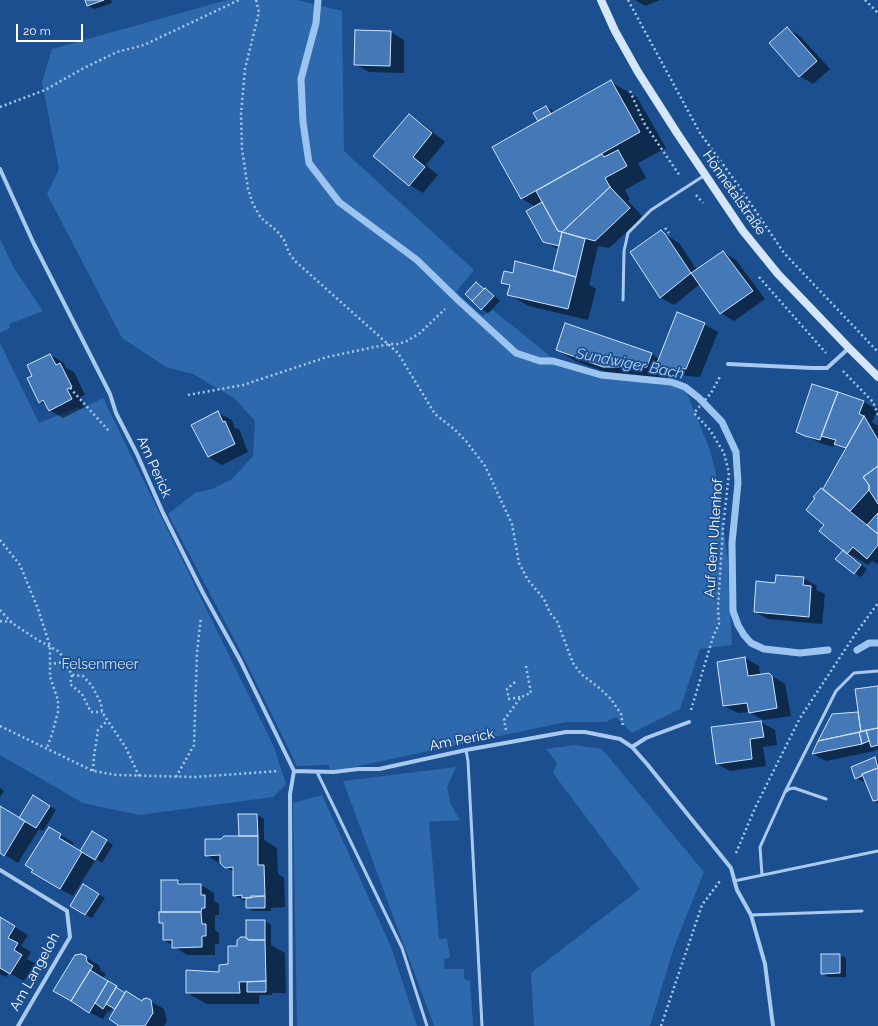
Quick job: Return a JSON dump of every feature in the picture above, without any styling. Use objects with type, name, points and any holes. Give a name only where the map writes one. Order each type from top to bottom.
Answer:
[{"type":"main road","name":"Hönnetalstraße","points":[[601,0],[615,31],[638,72],[705,176],[743,231],[773,268],[848,348],[878,376]]},
{"type":"street","name":"Am Perick","points":[[0,169],[33,242],[110,394],[116,413],[137,454],[163,513],[203,593],[240,660],[294,771],[334,772],[358,769],[379,769],[466,750],[566,732],[586,732],[620,739],[632,747],[731,868]]},
{"type":"street","points":[[728,364],[827,368],[848,348]]},
{"type":"street","points":[[632,747],[646,738],[689,722]]},
{"type":"street","points":[[291,1026],[290,794],[294,771]]},
{"type":"street","points":[[731,868],[736,890],[751,915],[765,964],[773,1026]]},
{"type":"street","name":"Am Langeloh","points":[[0,870],[66,911],[70,937],[18,1026]]},
{"type":"lane","points":[[623,300],[624,252],[628,233],[652,210],[705,176]]},
{"type":"lane","points":[[762,875],[760,847],[785,792],[836,692],[854,673],[878,671]]},
{"type":"lane","points":[[466,750],[482,1026]]},
{"type":"lane","points":[[317,772],[402,948],[427,1026]]},
{"type":"lane","points":[[785,792],[794,788],[826,799]]},
{"type":"lane","points":[[734,881],[878,851]]},
{"type":"lane","points":[[751,915],[862,911]]},
{"type":"path","points":[[0,107],[45,90],[82,69],[117,52],[144,45],[239,0]]},
{"type":"path","points":[[256,0],[259,12],[245,69],[241,114],[242,149],[248,189],[253,204],[261,218],[277,231],[284,240],[289,253],[295,261],[398,353],[435,414],[466,441],[485,466],[512,524],[519,563],[528,580],[544,599],[550,613],[557,621],[573,663],[581,674],[611,699],[620,714],[624,728],[620,739]]},
{"type":"path","points":[[628,0],[700,133],[738,185],[784,253],[878,352]]},
{"type":"path","points":[[866,0],[878,13]]},
{"type":"path","points":[[665,228],[669,233]]},
{"type":"path","points":[[188,395],[243,385],[327,357],[408,341],[420,333],[445,309]]},
{"type":"path","name":"Auf dem Uhlenhof","points":[[689,722],[691,707],[713,637],[719,624],[718,607],[723,528],[729,473],[724,453],[710,430],[694,413],[711,393],[728,364]]},
{"type":"path","points":[[70,388],[113,435]]},
{"type":"path","points":[[0,540],[20,565],[38,609],[50,646],[50,677],[58,700],[58,712],[47,748]]},
{"type":"path","points":[[176,777],[194,745],[197,652],[203,593]]},
{"type":"path","points":[[661,1026],[702,905],[731,868],[755,808],[800,718],[856,633],[878,603]]},
{"type":"path","points":[[0,610],[12,622],[62,655],[66,660],[65,662],[72,675],[70,684],[82,694],[91,712],[102,712]]},
{"type":"path","points":[[0,621],[12,622]]},
{"type":"path","points":[[50,664],[65,662]]},
{"type":"path","points":[[515,682],[507,689],[509,699],[521,697],[531,693],[526,666]]},
{"type":"path","points":[[72,675],[83,676],[92,686],[100,703],[102,712],[126,748],[139,776]]},
{"type":"path","points":[[508,742],[504,720],[521,697]]},
{"type":"path","points":[[93,771],[98,730],[107,721]]},
{"type":"path","points":[[0,726],[93,771],[117,775],[195,778],[282,770]]},
{"type":"green space","points":[[227,0],[298,0],[342,11],[344,151],[474,270],[456,292],[482,316],[493,310],[551,357],[603,373],[682,381],[710,450],[717,478],[728,562],[732,645],[700,649],[680,709],[632,733],[616,717],[606,722],[566,722],[330,772],[329,765],[297,766],[243,656],[168,514],[195,493],[212,489],[232,479],[253,456],[255,421],[234,398],[193,374],[166,367],[122,338],[47,194],[59,169],[42,82],[52,49]]},
{"type":"green space","points":[[0,239],[14,268],[43,311],[9,324],[10,328],[0,333]]},
{"type":"green space","name":"Felsenmeer","points":[[0,343],[39,423],[78,407],[80,409],[103,398],[274,747],[286,784],[273,797],[139,815],[83,803],[0,755]]},
{"type":"green space","points":[[574,745],[602,749],[704,872],[674,947],[650,1026],[534,1026],[531,973],[640,889],[553,773],[557,763],[546,749]]},
{"type":"green space","points":[[456,767],[447,787],[451,805],[460,820],[429,822],[439,939],[447,938],[450,958],[444,959],[445,969],[464,969],[464,979],[470,981],[473,1026],[434,1026],[343,781]]},
{"type":"green space","points":[[322,795],[391,947],[417,1026],[297,1026],[293,803]]},
{"type":"building","points":[[85,0],[104,0],[87,6]]},
{"type":"building","points":[[787,27],[817,61],[799,77],[769,43]]},
{"type":"building","points":[[355,30],[391,31],[390,66],[354,65]]},
{"type":"building","points":[[611,80],[640,132],[521,199],[492,147]]},
{"type":"building","points":[[546,106],[551,114],[538,121],[533,113]]},
{"type":"building","points":[[409,114],[432,133],[413,157],[425,167],[409,186],[373,156]]},
{"type":"building","points":[[618,150],[627,166],[605,178],[610,187],[562,232],[558,231],[536,191],[602,154],[604,157]]},
{"type":"building","points":[[610,187],[630,208],[595,241],[562,232]]},
{"type":"building","points":[[542,202],[558,231],[562,232],[559,246],[543,242],[526,211]]},
{"type":"building","points":[[661,230],[691,273],[660,298],[630,252]]},
{"type":"building","points":[[562,232],[585,239],[576,277],[553,270]]},
{"type":"building","points":[[723,251],[753,291],[720,314],[691,273]]},
{"type":"building","points":[[515,261],[576,277],[568,309],[507,295],[510,285],[501,283],[504,271],[513,273]]},
{"type":"building","points":[[476,282],[484,289],[472,301],[465,294]]},
{"type":"building","points":[[485,288],[494,296],[481,310],[472,301]]},
{"type":"building","points":[[677,312],[705,323],[686,369],[655,368]]},
{"type":"building","points":[[565,323],[652,353],[647,367],[603,367],[556,350]]},
{"type":"building","points":[[50,354],[56,365],[60,363],[72,387],[67,389],[72,399],[49,411],[43,400],[39,403],[27,378],[32,376],[27,365]]},
{"type":"building","points":[[812,384],[838,392],[820,440],[796,432]]},
{"type":"building","points":[[838,392],[864,401],[859,414],[864,416],[846,448],[834,444],[836,440],[821,436]]},
{"type":"building","points":[[218,411],[223,422],[225,421],[235,444],[208,457],[191,425]]},
{"type":"building","points":[[864,416],[878,440],[878,466],[863,477],[869,485],[869,490],[850,511],[823,489]]},
{"type":"building","points":[[878,466],[878,504],[869,490],[869,485],[863,477]]},
{"type":"building","points":[[821,488],[878,534],[878,545],[867,559],[853,547],[847,554],[819,531],[824,525],[806,510],[815,498],[813,497]]},
{"type":"building","points":[[878,513],[878,534],[867,525]]},
{"type":"building","points":[[843,550],[861,565],[854,574],[835,559]]},
{"type":"building","points":[[776,575],[804,577],[803,585],[811,586],[809,617],[754,612],[756,581],[775,583]]},
{"type":"building","points":[[745,657],[748,676],[769,673],[772,676],[777,708],[749,713],[747,703],[723,706],[717,662]]},
{"type":"building","points":[[878,686],[878,728],[861,732],[855,689]]},
{"type":"building","points":[[858,712],[861,732],[818,741],[832,714]]},
{"type":"building","points":[[761,721],[764,737],[750,739],[752,759],[716,764],[711,727]]},
{"type":"building","points":[[878,728],[878,745],[871,747],[866,730]]},
{"type":"building","points":[[866,730],[869,741],[862,744],[859,732]]},
{"type":"building","points":[[859,732],[862,744],[812,754],[818,741]]},
{"type":"building","points":[[875,757],[878,768],[862,774],[862,776],[855,779],[851,767]]},
{"type":"building","points":[[878,768],[878,800],[873,801],[862,774]]},
{"type":"building","points":[[33,795],[50,806],[36,828],[19,818]]},
{"type":"building","points":[[0,806],[25,821],[4,856],[0,853]]},
{"type":"building","points":[[238,814],[257,814],[258,836],[239,836]]},
{"type":"building","points":[[49,827],[61,834],[59,838],[82,852],[60,889],[31,872],[33,870],[25,865]]},
{"type":"building","points":[[92,831],[107,840],[95,860],[80,851]]},
{"type":"building","points":[[224,836],[258,836],[258,865],[264,865],[265,896],[242,898],[242,895],[233,896],[233,867],[225,868],[220,863],[220,855],[205,856],[205,839],[221,839]]},
{"type":"building","points":[[161,880],[178,880],[178,884],[201,884],[201,895],[205,895],[205,908],[202,908],[201,912],[161,912]]},
{"type":"building","points":[[83,884],[99,894],[85,915],[70,906]]},
{"type":"building","points":[[251,896],[265,896],[265,908],[246,908],[246,898],[251,898]]},
{"type":"building","points":[[159,912],[201,912],[202,924],[206,924],[206,936],[202,936],[202,947],[172,948],[172,940],[163,940],[163,923],[159,923]]},
{"type":"building","points":[[0,917],[15,926],[8,938],[18,943],[14,950],[22,955],[10,974],[0,968]]},
{"type":"building","points":[[246,920],[265,920],[265,940],[249,940],[246,938]]},
{"type":"building","points":[[241,937],[245,937],[249,940],[265,940],[266,981],[239,982],[240,993],[186,993],[186,970],[219,972],[219,965],[228,964],[228,946],[237,946],[237,940]]},
{"type":"building","points":[[81,954],[86,956],[87,962],[93,966],[71,1001],[53,991],[75,955]]},
{"type":"building","points":[[821,954],[840,954],[840,973],[821,974]]},
{"type":"building","points":[[90,970],[108,981],[89,1013],[71,1001]]},
{"type":"building","points":[[108,981],[117,986],[103,1009],[95,1003]]},
{"type":"building","points":[[266,981],[266,992],[247,992],[247,982]]},
{"type":"building","points":[[116,987],[125,993],[115,1009],[106,1004]]},
{"type":"building","points":[[126,991],[142,1001],[143,999],[147,998],[151,1000],[153,1013],[145,1026],[118,1026],[109,1019]]},
{"type":"waterway","name":"Sundwiger Bach","points":[[318,0],[316,23],[301,79],[303,122],[309,163],[339,202],[417,260],[516,353],[540,361],[553,361],[601,375],[671,382],[685,387],[699,398],[722,422],[736,452],[738,483],[732,543],[733,611],[738,625],[751,643],[764,649],[800,653],[828,650]]},
{"type":"waterway","name":"Sundwiger Bach","points":[[857,650],[869,643],[878,643]]}]
